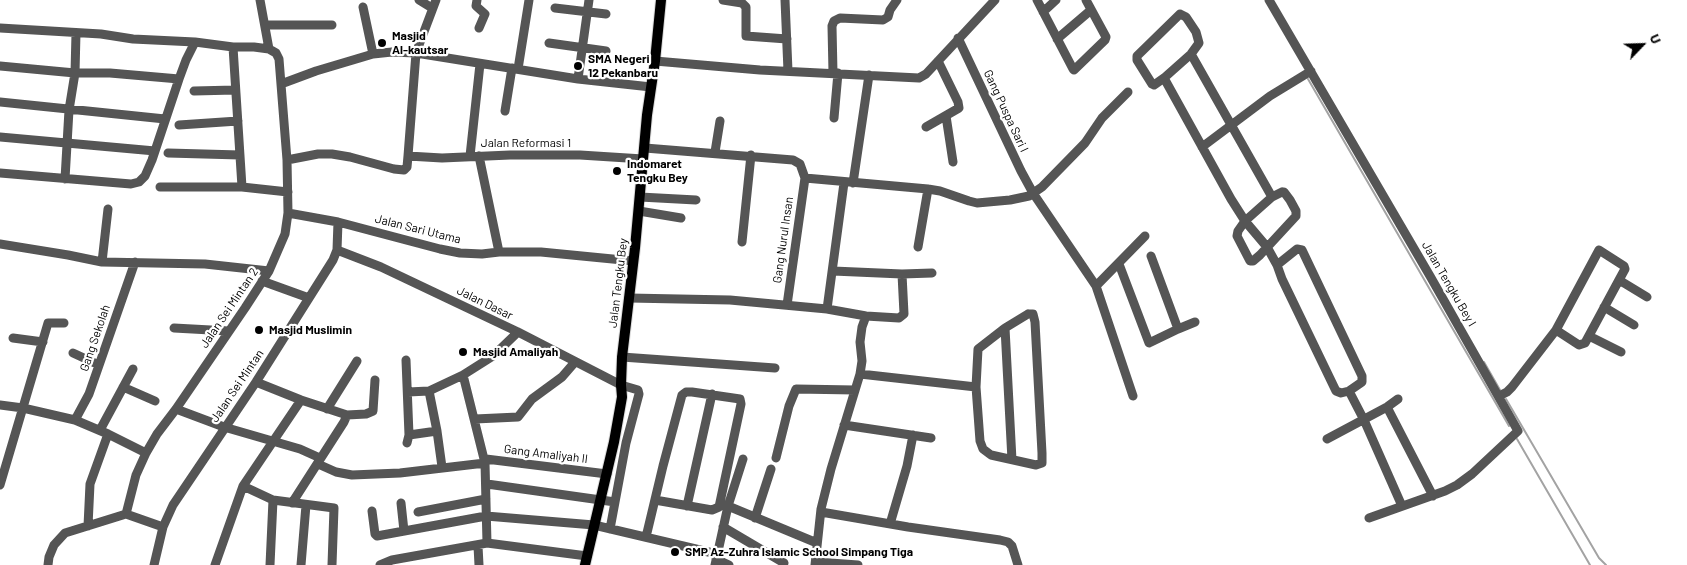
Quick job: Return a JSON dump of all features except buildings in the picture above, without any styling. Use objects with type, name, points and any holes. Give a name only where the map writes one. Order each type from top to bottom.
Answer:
[{"type":"main road","name":"Jalan Tengku Bey","points":[[586,561],[615,439],[622,397],[622,357],[660,0]]},
{"type":"street","name":"Jalan Sei Mintan 2","points":[[126,514],[136,475],[146,453],[269,270],[284,234],[288,212],[288,192],[279,59],[276,53],[269,49],[260,0]]},
{"type":"street","points":[[287,160],[318,154],[332,154],[404,170],[408,156],[416,53],[434,4],[419,0]]},
{"type":"street","points":[[477,0],[476,6],[485,14],[479,28]]},
{"type":"street","points":[[505,111],[529,0]]},
{"type":"street","points":[[578,79],[589,0]]},
{"type":"street","points":[[723,0],[742,3],[746,7],[746,36],[787,39]]},
{"type":"street","points":[[785,0],[788,71]]},
{"type":"street","points":[[834,118],[836,73],[832,26],[834,21],[840,18],[886,19],[897,0]]},
{"type":"street","points":[[655,61],[919,78],[926,74],[995,0]]},
{"type":"street","points":[[1037,0],[1072,69],[1077,69],[1106,37],[1086,0]]},
{"type":"street","points":[[1043,12],[1056,0]]},
{"type":"street","name":"Jalan Tengku Bey I","points":[[1269,0],[1518,431],[1472,474],[1457,485],[1433,496],[1369,518]]},
{"type":"street","points":[[363,7],[373,54]]},
{"type":"street","points":[[555,8],[606,14]]},
{"type":"street","points":[[1057,39],[1092,10]]},
{"type":"street","points":[[1180,14],[1186,17],[1199,39],[1199,43],[1191,54],[1164,78],[1152,84],[1136,58],[1180,14]]},
{"type":"street","points":[[265,25],[332,25]]},
{"type":"street","points":[[0,28],[101,34],[133,39],[195,42],[233,48],[254,47],[269,49]]},
{"type":"street","points":[[65,179],[69,110],[75,74],[76,33]]},
{"type":"street","name":"Gang Puspa Sari I","points":[[958,38],[1020,171],[1096,286],[1133,396]]},
{"type":"street","points":[[0,173],[131,184],[139,182],[145,176],[155,151],[179,79],[195,42]]},
{"type":"street","points":[[549,43],[582,46],[606,51]]},
{"type":"street","points":[[233,48],[242,187]]},
{"type":"street","points":[[281,84],[316,71],[373,54],[416,53],[578,79],[651,87]]},
{"type":"street","points":[[1191,54],[1272,197]]},
{"type":"street","points":[[926,127],[957,110],[959,105],[938,61]]},
{"type":"street","points":[[480,64],[474,156],[499,252]]},
{"type":"street","points":[[0,66],[75,74],[110,73],[179,79]]},
{"type":"street","points":[[1202,147],[1270,96],[1311,71]]},
{"type":"street","points":[[827,309],[848,183],[869,75]]},
{"type":"street","points":[[1164,78],[1245,221],[1267,247],[1277,264],[1336,391],[1341,393],[1349,391],[1362,382],[1362,376],[1302,250],[1297,248],[1277,264]]},
{"type":"street","points":[[194,91],[235,90]]},
{"type":"street","points":[[645,148],[751,155],[797,161],[805,178],[928,189],[940,191],[968,202],[977,203],[1010,200],[1022,198],[1042,187],[1085,143],[1102,118],[1128,92]]},
{"type":"street","points":[[0,102],[165,119]]},
{"type":"street","points":[[946,116],[953,162]]},
{"type":"street","points":[[179,126],[238,121]]},
{"type":"street","points":[[715,152],[720,122]]},
{"type":"street","points":[[0,137],[155,151]]},
{"type":"street","points":[[168,154],[240,155]]},
{"type":"street","name":"Jalan Reformasi 1","points":[[408,156],[442,158],[580,155],[643,159]]},
{"type":"street","points":[[742,242],[751,155]]},
{"type":"street","name":"Gang Nurul Insan","points":[[786,305],[805,178]]},
{"type":"street","points":[[160,187],[242,187],[288,192]]},
{"type":"street","points":[[918,248],[928,189]]},
{"type":"street","points":[[1284,192],[1297,214],[1267,247],[1250,262],[1237,236],[1238,231],[1245,221],[1272,197],[1284,192]]},
{"type":"street","points":[[640,196],[696,200]]},
{"type":"street","points":[[102,262],[108,209]]},
{"type":"street","points":[[639,211],[681,218]]},
{"type":"street","name":"Jalan Sari Utama","points":[[288,212],[338,222],[447,250],[482,254],[541,252],[633,261]]},
{"type":"street","name":"Jalan Sei Mintan","points":[[154,565],[163,527],[173,505],[256,382],[333,260],[337,250],[338,222]]},
{"type":"street","points":[[1096,286],[1145,236]]},
{"type":"street","points":[[0,244],[68,254],[102,262],[205,264],[269,270]]},
{"type":"street","name":"Jalan Dasar","points":[[337,250],[381,267],[518,332],[621,385],[636,389],[639,394],[626,444],[616,502]]},
{"type":"street","points":[[1499,396],[1507,392],[1556,330],[1599,250],[1624,266],[1619,280],[1585,343],[1579,345],[1556,330]]},
{"type":"street","points":[[1151,256],[1178,329]]},
{"type":"street","name":"Gang Sekolah","points":[[75,420],[89,394],[135,262]]},
{"type":"street","points":[[1118,264],[1148,343],[1195,322]]},
{"type":"street","points":[[833,271],[902,274],[932,273]]},
{"type":"street","points":[[629,298],[730,300],[827,309],[866,316],[899,318],[902,316],[902,274]]},
{"type":"street","points":[[1619,280],[1647,297]]},
{"type":"street","points":[[262,281],[309,298]]},
{"type":"street","points":[[1604,307],[1634,324]]},
{"type":"street","points":[[1028,314],[1033,314],[1042,461],[1036,465],[991,455],[983,449],[980,441],[976,387],[978,349],[1005,328],[1028,314]]},
{"type":"street","points":[[858,565],[816,563],[820,512],[860,374],[862,361],[860,342],[866,316]]},
{"type":"street","points":[[0,485],[48,323],[64,323]]},
{"type":"street","points":[[174,328],[229,331]]},
{"type":"street","points":[[1005,328],[1012,460]]},
{"type":"street","points":[[408,392],[429,390],[463,374],[493,356],[518,332]]},
{"type":"street","points":[[1589,336],[1621,352]]},
{"type":"street","points":[[13,338],[43,342]]},
{"type":"street","points":[[73,354],[99,365]]},
{"type":"street","points":[[622,357],[775,368]]},
{"type":"street","points":[[406,360],[408,439],[437,431]]},
{"type":"street","points":[[327,409],[357,361]]},
{"type":"street","points":[[475,419],[518,416],[532,399],[562,377],[575,362]]},
{"type":"street","points":[[88,526],[90,484],[104,432],[123,387],[134,369]]},
{"type":"street","points":[[463,374],[485,462],[487,484],[486,516],[479,565]]},
{"type":"street","points":[[860,374],[976,387]]},
{"type":"street","points":[[256,382],[301,400],[347,415],[366,414],[373,411],[375,380]]},
{"type":"street","points":[[123,387],[155,401]]},
{"type":"street","points":[[776,458],[789,406],[796,389],[855,390]]},
{"type":"street","points":[[429,390],[442,466]]},
{"type":"street","points":[[1349,391],[1402,506]]},
{"type":"street","points":[[646,537],[655,500],[682,395],[686,392],[712,394],[741,400],[720,505],[715,510],[655,500]]},
{"type":"street","points":[[687,506],[712,394]]},
{"type":"street","points":[[1327,439],[1364,420],[1398,399]]},
{"type":"street","points":[[215,565],[243,486],[301,400]]},
{"type":"street","points":[[0,405],[23,408],[75,420],[146,453]]},
{"type":"street","points":[[1386,407],[1433,496]]},
{"type":"street","name":"Gang Amaliyah II","points":[[176,409],[224,427],[300,449],[336,472],[352,474],[400,473],[442,466],[485,462],[486,460],[607,474]]},
{"type":"street","points":[[292,503],[347,415]]},
{"type":"street","points":[[844,425],[931,438]]},
{"type":"street","points":[[890,524],[907,466],[913,435]]},
{"type":"street","points":[[716,560],[728,506],[743,459]]},
{"type":"street","points":[[754,518],[771,469]]},
{"type":"street","points":[[487,484],[616,502],[610,529]]},
{"type":"street","points":[[243,486],[273,500],[334,508],[332,565]]},
{"type":"street","points":[[418,512],[486,499]]},
{"type":"street","points":[[270,565],[273,500]]},
{"type":"street","points":[[401,504],[404,531]]},
{"type":"street","points":[[301,565],[306,505]]},
{"type":"street","points":[[728,506],[817,543]]},
{"type":"street","points":[[372,511],[375,534],[377,536],[486,516],[594,525],[646,537],[729,565]]},
{"type":"street","points":[[820,512],[1008,542],[1012,546],[1018,565]]},
{"type":"street","points":[[48,565],[54,545],[65,533],[126,514],[163,527]]},
{"type":"street","points":[[723,527],[784,563]]},
{"type":"street","points":[[380,565],[392,560],[482,545],[586,561]]},
{"type":"waterway","points":[[1308,79],[1509,426]]},
{"type":"waterway","points":[[1484,362],[1500,390]]},
{"type":"waterway","points":[[1506,399],[1599,558],[1606,565]]},
{"type":"waterway","points":[[1517,439],[1590,565]]},
{"type":"place","name":"Masjid Al-kautsar","points":[[382,43]]},
{"type":"place","name":"SMA Negeri 12 Pekanbaru","points":[[578,66]]},
{"type":"place","name":"Indomaret Tengku Bey","points":[[617,171]]},
{"type":"place","name":"Masjid Muslimin","points":[[259,330]]},
{"type":"place","name":"Masjid Amaliyah","points":[[463,352]]},
{"type":"place","name":"SMP Az-Zuhra Islamic School Simpang Tiga","points":[[675,552]]}]
